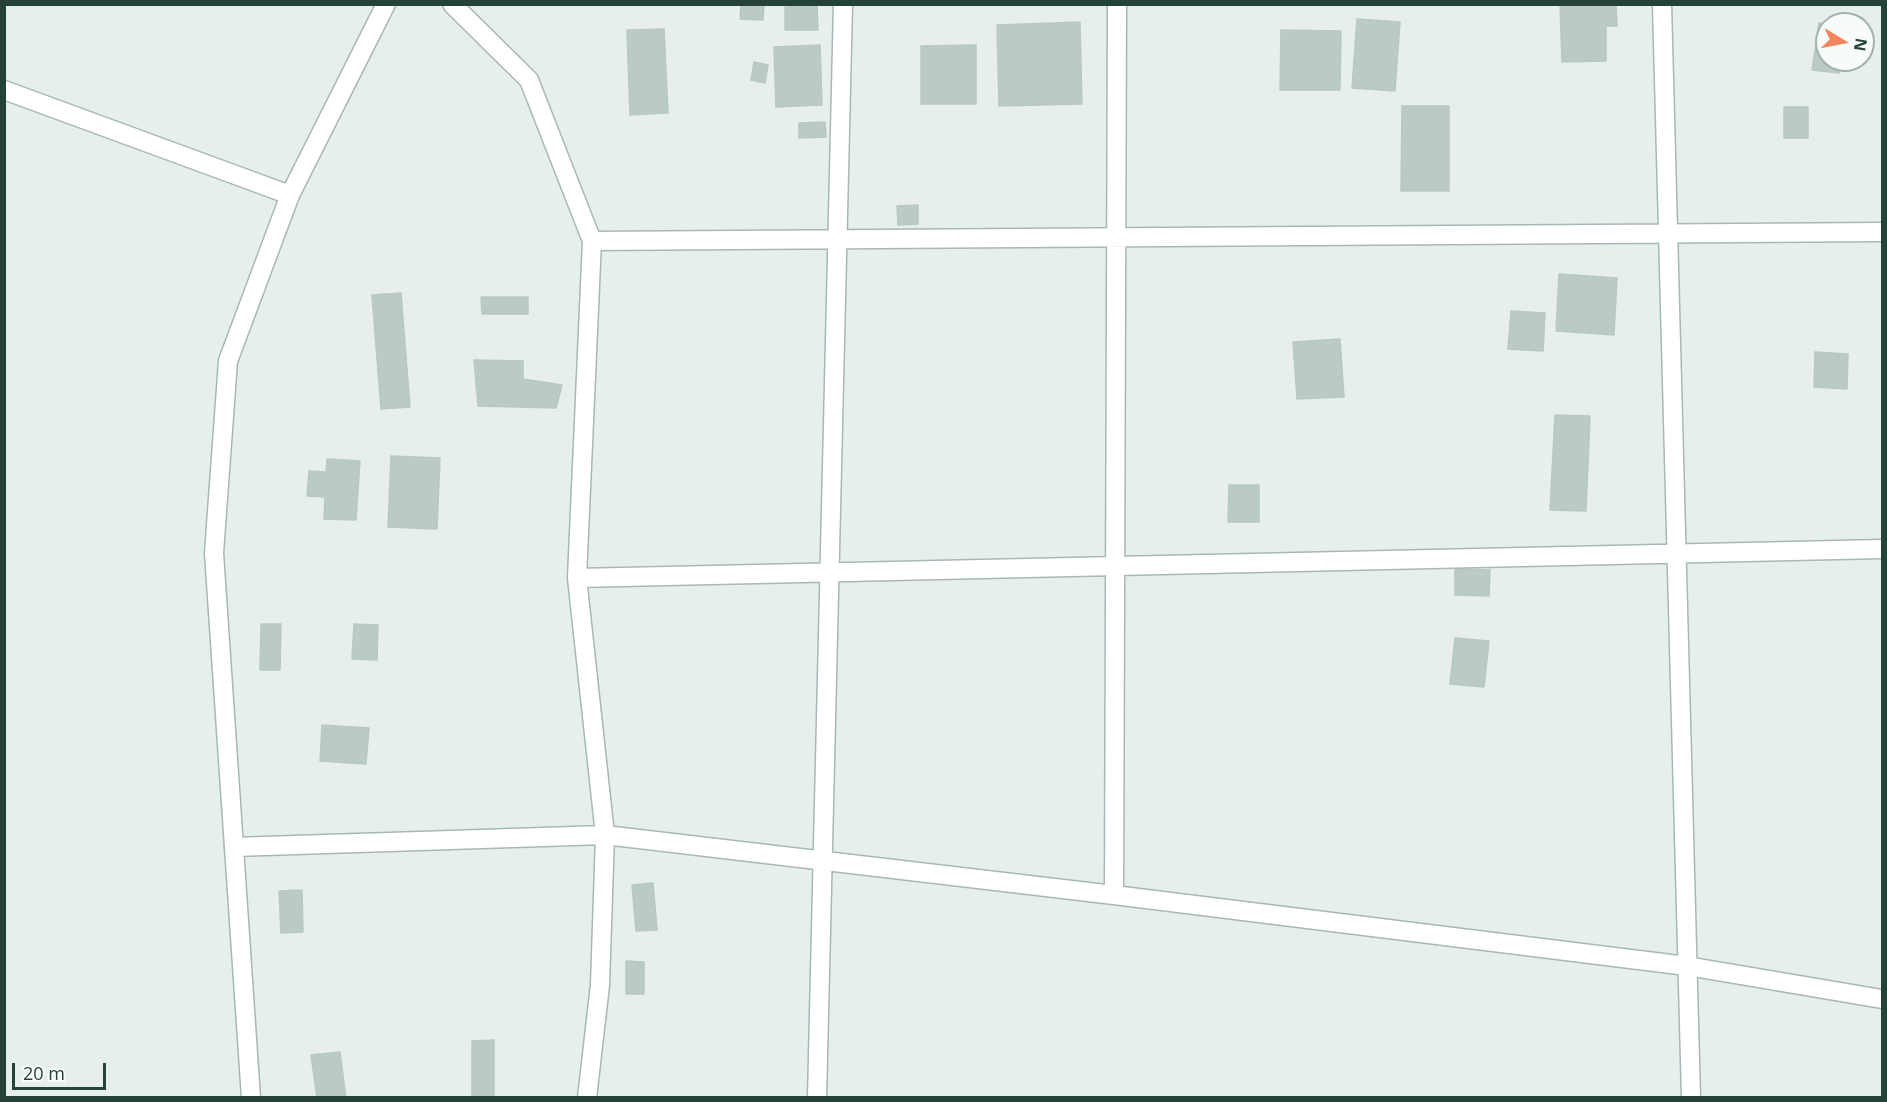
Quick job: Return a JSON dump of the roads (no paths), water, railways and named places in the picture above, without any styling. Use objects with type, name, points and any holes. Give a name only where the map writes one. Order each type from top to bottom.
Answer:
[{"type":"street","points":[[251,1098],[214,553],[228,361],[290,195],[387,4]]},
{"type":"street","points":[[452,4],[529,80],[592,241],[577,578],[605,835],[600,985],[587,1098]]},
{"type":"street","points":[[817,1098],[843,4]]},
{"type":"street","points":[[1114,896],[1117,4]]},
{"type":"street","points":[[1662,4],[1690,1098]]},
{"type":"street","points":[[4,90],[290,195]]},
{"type":"street","points":[[592,241],[1882,232]]},
{"type":"street","points":[[577,578],[1882,549]]},
{"type":"street","points":[[234,847],[605,835],[1687,966],[1882,999]]}]
